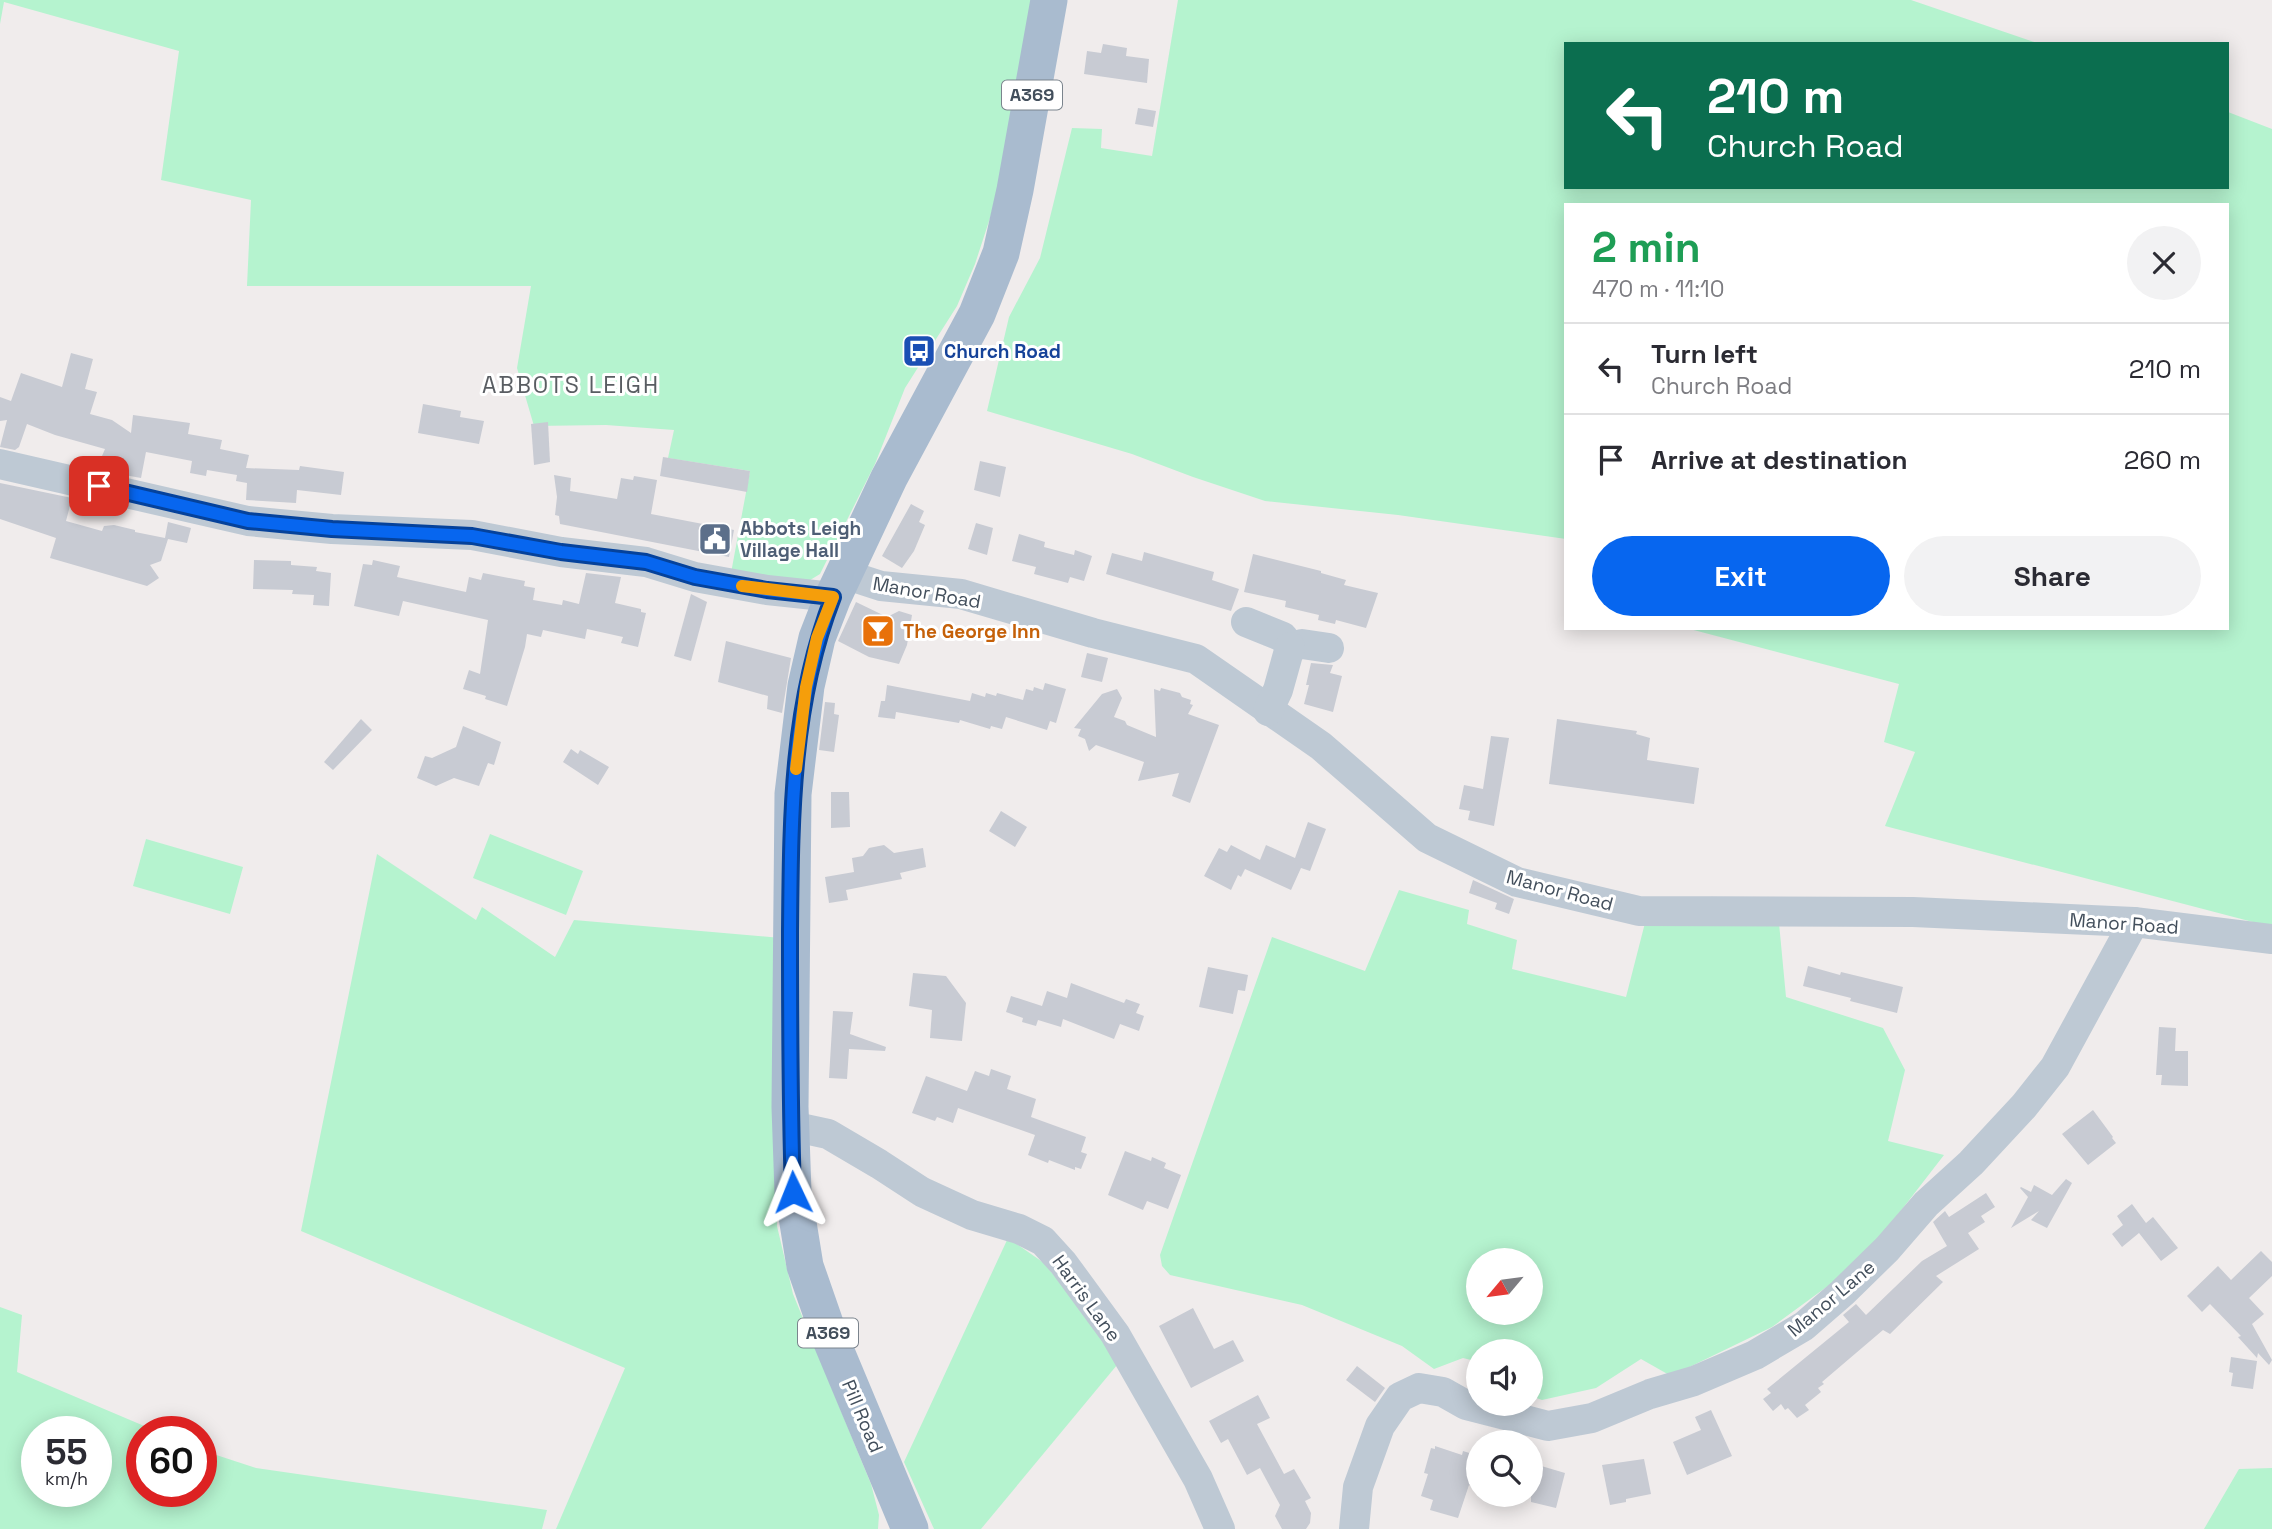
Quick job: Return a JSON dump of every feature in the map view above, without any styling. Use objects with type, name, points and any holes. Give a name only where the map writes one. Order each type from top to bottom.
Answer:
[{"type":"main road","name":"A369","points":[[838,586],[889,478],[977,314],[1001,253],[1049,0]]},
{"type":"main road","name":"Pill Road","points":[[838,586],[817,638],[806,687],[793,794],[790,896],[793,1192],[805,1266],[829,1335],[909,1529]]},
{"type":"street","points":[[0,464],[248,521],[332,529],[472,536],[561,552],[646,562],[695,577],[767,590],[838,586]]},
{"type":"street","name":"Manor Road","points":[[838,586],[881,586],[961,594],[1093,633],[1196,659],[1321,746],[1427,838],[1517,882],[1639,911],[1913,912],[2134,922],[2272,939]]},
{"type":"street","points":[[1245,622],[1283,638],[1290,647]]},
{"type":"street","points":[[1290,647],[1302,644],[1329,648]]},
{"type":"street","points":[[1268,711],[1278,690],[1290,647]]},
{"type":"street","name":"Manor Lane","points":[[1354,1529],[1358,1486],[1380,1426],[1400,1396],[1419,1388],[1443,1392],[1466,1405],[1548,1426],[1592,1418],[1650,1394],[1694,1381],[1755,1355],[1804,1326],[1887,1249],[1926,1204],[1971,1163],[2032,1096],[2055,1067],[2134,922]]},
{"type":"street","name":"Harris Lane","points":[[791,1126],[828,1134],[922,1192],[972,1215],[1018,1229],[1044,1241],[1115,1334],[1198,1479],[1220,1529]]},
{"type":"green space","points":[[0,0],[1032,0],[1006,151],[991,215],[975,264],[957,306],[905,388],[875,464],[820,574],[802,585],[731,573],[750,471],[668,458],[674,430],[606,425],[534,426],[517,368],[531,286],[247,286],[251,200],[161,180],[179,51],[4,2],[0,24]]},
{"type":"green space","points":[[1178,0],[1911,0],[2034,42],[1564,42],[1564,189],[2229,189],[2229,112],[2272,129],[2272,927],[1885,826],[1915,752],[1884,742],[1899,684],[1694,630],[2229,630],[2229,203],[1564,203],[1564,539],[1398,515],[1265,501],[1132,454],[987,411],[1009,317],[1040,258],[1072,128],[1102,129],[1101,148],[1152,156]]},
{"type":"green space","points":[[490,834],[583,871],[566,915],[473,878]]},
{"type":"green space","points":[[146,839],[243,867],[230,914],[133,886]]},
{"type":"green space","points":[[377,854],[476,920],[482,907],[555,957],[574,920],[781,938],[777,1226],[793,1294],[871,1484],[879,1515],[878,1529],[556,1529],[625,1368],[301,1231]]},
{"type":"green space","points":[[1399,890],[1469,910],[1467,924],[1517,940],[1512,969],[1626,997],[1646,919],[1779,923],[1786,997],[1883,1028],[1905,1070],[1888,1141],[1944,1155],[1862,1261],[1772,1327],[1671,1376],[1641,1359],[1596,1388],[1543,1400],[1543,1339],[1466,1339],[1466,1359],[1434,1369],[1402,1346],[1302,1305],[1170,1275],[1162,1266],[1160,1255],[1272,937],[1365,971]]},
{"type":"green space","points":[[1008,1238],[1044,1263],[1122,1359],[981,1529],[934,1529],[904,1462]]},
{"type":"green space","points":[[0,1307],[22,1315],[17,1372],[126,1418],[126,1507],[217,1507],[217,1455],[256,1468],[547,1510],[542,1529],[0,1529]]},
{"type":"green space","points":[[2272,1468],[2272,1529],[2204,1529],[2239,1469]]},
{"type":"building","points":[[1103,44],[1127,48],[1126,56],[1149,59],[1147,83],[1084,74],[1087,51],[1101,53]]},
{"type":"building","points":[[1138,108],[1156,111],[1153,127],[1135,124]]},
{"type":"building","points":[[71,353],[93,359],[85,389],[97,392],[90,414],[112,420],[131,433],[133,415],[190,423],[188,434],[222,440],[220,449],[249,455],[246,468],[299,470],[300,466],[344,472],[341,495],[297,490],[296,503],[246,500],[247,483],[236,481],[237,475],[207,470],[206,476],[190,473],[192,461],[146,452],[141,478],[124,475],[127,463],[102,456],[105,449],[27,424],[19,447],[15,450],[0,447],[7,420],[0,421],[0,397],[11,401],[21,373],[62,387]]},
{"type":"building","points":[[423,404],[461,411],[460,417],[484,421],[479,444],[418,433]]},
{"type":"building","points":[[548,422],[550,462],[534,465],[531,424]]},
{"type":"building","points":[[663,457],[750,471],[747,492],[660,476]]},
{"type":"building","points":[[980,461],[1006,467],[1000,497],[974,490]]},
{"type":"building","points":[[554,475],[571,478],[570,491],[617,499],[621,478],[633,480],[634,476],[657,480],[651,514],[734,530],[729,557],[560,524],[559,516],[555,515],[557,497]]},
{"type":"building","points":[[0,483],[72,498],[66,521],[102,531],[104,526],[114,525],[165,538],[168,522],[191,528],[187,543],[168,539],[161,561],[150,565],[159,578],[147,586],[50,558],[56,538],[0,519]]},
{"type":"building","points":[[911,504],[924,511],[919,522],[925,525],[914,551],[902,568],[882,556]]},
{"type":"building","points":[[976,523],[993,528],[987,555],[968,549]]},
{"type":"building","points":[[1019,534],[1045,542],[1044,547],[1074,555],[1075,550],[1092,556],[1084,581],[1070,577],[1068,583],[1034,574],[1036,567],[1012,561]]},
{"type":"building","points":[[1144,552],[1214,572],[1212,580],[1239,589],[1231,611],[1106,574],[1112,553],[1142,561]]},
{"type":"building","points":[[1253,554],[1321,571],[1346,580],[1344,585],[1378,593],[1366,628],[1336,620],[1335,624],[1318,620],[1319,615],[1285,607],[1286,601],[1244,592]]},
{"type":"building","points":[[254,560],[291,561],[291,565],[317,567],[316,571],[331,573],[329,606],[313,605],[314,595],[292,594],[293,590],[253,589]]},
{"type":"building","points":[[373,560],[400,566],[397,577],[466,592],[469,577],[481,580],[483,573],[525,581],[524,586],[535,588],[533,600],[562,605],[563,600],[579,604],[586,573],[621,577],[615,603],[641,609],[641,612],[646,613],[638,647],[621,643],[623,637],[587,629],[585,639],[543,630],[541,637],[527,634],[507,706],[485,699],[486,696],[463,689],[469,670],[480,674],[488,620],[403,601],[399,616],[354,606],[363,564],[372,565]]},
{"type":"building","points":[[691,594],[707,602],[691,661],[674,656]]},
{"type":"building","name":"The George Inn","points":[[856,602],[887,617],[899,611],[912,615],[907,645],[899,664],[869,657],[838,641]]},
{"type":"building","points":[[726,641],[791,658],[782,713],[767,709],[768,696],[718,682]]},
{"type":"building","points":[[1087,653],[1108,658],[1102,682],[1081,677]]},
{"type":"building","points":[[1311,663],[1333,665],[1330,673],[1342,676],[1333,712],[1304,704]]},
{"type":"building","points":[[1045,683],[1066,689],[1056,723],[1050,721],[1047,730],[1006,717],[1002,729],[991,726],[990,729],[960,720],[959,723],[896,712],[895,719],[878,717],[881,701],[885,701],[887,685],[970,701],[972,693],[985,697],[986,693],[996,696],[997,693],[1023,700],[1026,689],[1033,691],[1034,687],[1043,690]]},
{"type":"building","points":[[1161,688],[1180,693],[1182,697],[1191,700],[1190,704],[1193,705],[1188,714],[1219,725],[1190,803],[1172,796],[1179,773],[1138,781],[1144,762],[1096,745],[1089,751],[1085,739],[1078,736],[1081,729],[1074,728],[1102,694],[1117,689],[1122,698],[1114,717],[1156,737],[1154,689],[1160,691]]},
{"type":"building","points":[[825,702],[835,703],[834,714],[839,715],[834,752],[819,750]]},
{"type":"building","points":[[361,719],[372,730],[333,770],[324,762]]},
{"type":"building","points":[[1557,719],[1637,731],[1636,734],[1650,738],[1647,760],[1699,768],[1694,804],[1549,784]]},
{"type":"building","points":[[463,726],[501,742],[494,765],[488,763],[479,786],[454,778],[436,786],[417,778],[425,756],[432,758],[456,747]]},
{"type":"building","points":[[1491,736],[1509,738],[1494,826],[1468,820],[1470,811],[1459,809],[1464,785],[1483,789]]},
{"type":"building","points":[[571,749],[578,754],[580,750],[609,767],[598,785],[563,762]]},
{"type":"building","points":[[831,792],[849,792],[850,827],[831,828]]},
{"type":"building","points":[[1001,811],[1027,827],[1015,847],[989,831]]},
{"type":"building","points":[[1308,822],[1326,829],[1310,871],[1301,868],[1291,890],[1245,869],[1241,877],[1238,875],[1231,890],[1204,876],[1219,848],[1227,852],[1231,845],[1260,860],[1266,845],[1295,858]]},
{"type":"building","points":[[884,845],[894,853],[923,848],[926,867],[900,873],[902,879],[846,890],[848,900],[829,903],[825,877],[854,872],[852,858],[863,856],[869,848]]},
{"type":"building","points":[[1473,880],[1514,899],[1509,914],[1495,909],[1497,903],[1469,893]]},
{"type":"building","points":[[1808,966],[1903,987],[1897,1013],[1803,986]]},
{"type":"building","points":[[1208,967],[1248,975],[1245,991],[1238,990],[1233,1014],[1199,1007]]},
{"type":"building","points":[[913,973],[946,976],[966,1003],[962,1041],[930,1038],[932,1010],[909,1006]]},
{"type":"building","points":[[1071,983],[1124,1003],[1126,999],[1140,1004],[1136,1013],[1144,1016],[1139,1031],[1120,1024],[1114,1039],[1063,1019],[1061,1027],[1038,1020],[1036,1026],[1022,1022],[1023,1018],[1006,1012],[1011,996],[1042,1006],[1047,991],[1067,998]]},
{"type":"building","points":[[833,1011],[853,1012],[850,1034],[886,1047],[885,1051],[849,1049],[847,1079],[829,1078]]},
{"type":"building","points":[[2159,1027],[2176,1028],[2175,1051],[2188,1051],[2188,1086],[2161,1085],[2162,1075],[2156,1075]]},
{"type":"building","points":[[991,1069],[1011,1076],[1007,1089],[1036,1099],[1031,1117],[1086,1137],[1081,1152],[1087,1154],[1081,1169],[1075,1167],[1075,1170],[1049,1160],[1048,1163],[1028,1155],[1035,1135],[958,1108],[953,1123],[937,1117],[935,1121],[912,1113],[926,1076],[967,1091],[975,1071],[989,1076]]},
{"type":"building","points":[[2093,1110],[2116,1143],[2088,1165],[2062,1134]]},
{"type":"building","points":[[1125,1151],[1151,1161],[1152,1157],[1166,1163],[1164,1168],[1181,1175],[1168,1209],[1147,1201],[1143,1210],[1108,1195]]},
{"type":"building","points":[[2066,1179],[2072,1183],[2047,1228],[2031,1220],[2039,1211],[2011,1228],[2028,1197],[2021,1187],[2031,1192],[2034,1185],[2052,1195]]},
{"type":"building","points":[[1986,1193],[1995,1207],[1981,1216],[1985,1222],[1968,1233],[1979,1249],[1936,1276],[1943,1282],[1890,1334],[1883,1330],[1822,1382],[1824,1384],[1818,1388],[1821,1392],[1805,1405],[1809,1410],[1797,1418],[1781,1404],[1773,1411],[1763,1399],[1771,1393],[1767,1389],[1849,1322],[1843,1315],[1856,1304],[1866,1315],[1922,1261],[1947,1246],[1933,1222],[1945,1211],[1949,1217]]},
{"type":"building","points":[[2132,1204],[2146,1223],[2153,1217],[2178,1248],[2161,1261],[2139,1233],[2122,1247],[2112,1234],[2123,1225],[2117,1216]]},
{"type":"building","points":[[2261,1251],[2272,1262],[2272,1276],[2249,1298],[2264,1314],[2252,1324],[2272,1360],[2269,1365],[2258,1353],[2257,1358],[2238,1337],[2241,1336],[2210,1304],[2202,1312],[2187,1296],[2218,1266],[2231,1280]]},
{"type":"building","points":[[1193,1308],[1214,1349],[1233,1340],[1244,1361],[1191,1388],[1159,1326]]},
{"type":"building","points":[[2231,1357],[2257,1361],[2253,1389],[2231,1386]]},
{"type":"building","points":[[1357,1366],[1385,1388],[1375,1402],[1346,1380]]},
{"type":"building","points":[[1258,1395],[1270,1418],[1257,1424],[1284,1474],[1294,1469],[1311,1498],[1305,1501],[1311,1513],[1306,1529],[1282,1529],[1275,1516],[1280,1505],[1260,1468],[1247,1475],[1228,1439],[1221,1443],[1209,1421]]},
{"type":"building","points":[[1711,1410],[1732,1456],[1687,1475],[1673,1442],[1701,1430],[1695,1417]]},
{"type":"building","points":[[1435,1446],[1462,1455],[1463,1451],[1466,1452],[1466,1494],[1458,1518],[1430,1510],[1433,1500],[1421,1496],[1428,1474],[1424,1473],[1431,1448],[1435,1449]]},
{"type":"building","points":[[1644,1459],[1651,1494],[1610,1505],[1602,1465]]},
{"type":"building","points":[[1543,1466],[1565,1473],[1556,1508],[1543,1505]]},
{"type":"slow traffic","points":[[742,586],[833,597],[817,638],[806,687],[796,769]]},
{"type":"place","name":"Church Road","points":[[919,351]]},
{"type":"place","name":"Abbots Leigh Village Hall","points":[[715,539]]},
{"type":"place","name":"The George Inn","points":[[878,631]]},
{"type":"district","name":"ABBOTS LEIGH","points":[[571,385]]},
{"type":"route","points":[[99,486],[248,521],[332,529],[472,536],[561,552],[646,562],[695,577],[767,590],[833,597],[817,638],[806,687],[793,794],[790,1107],[793,1192]]}]
